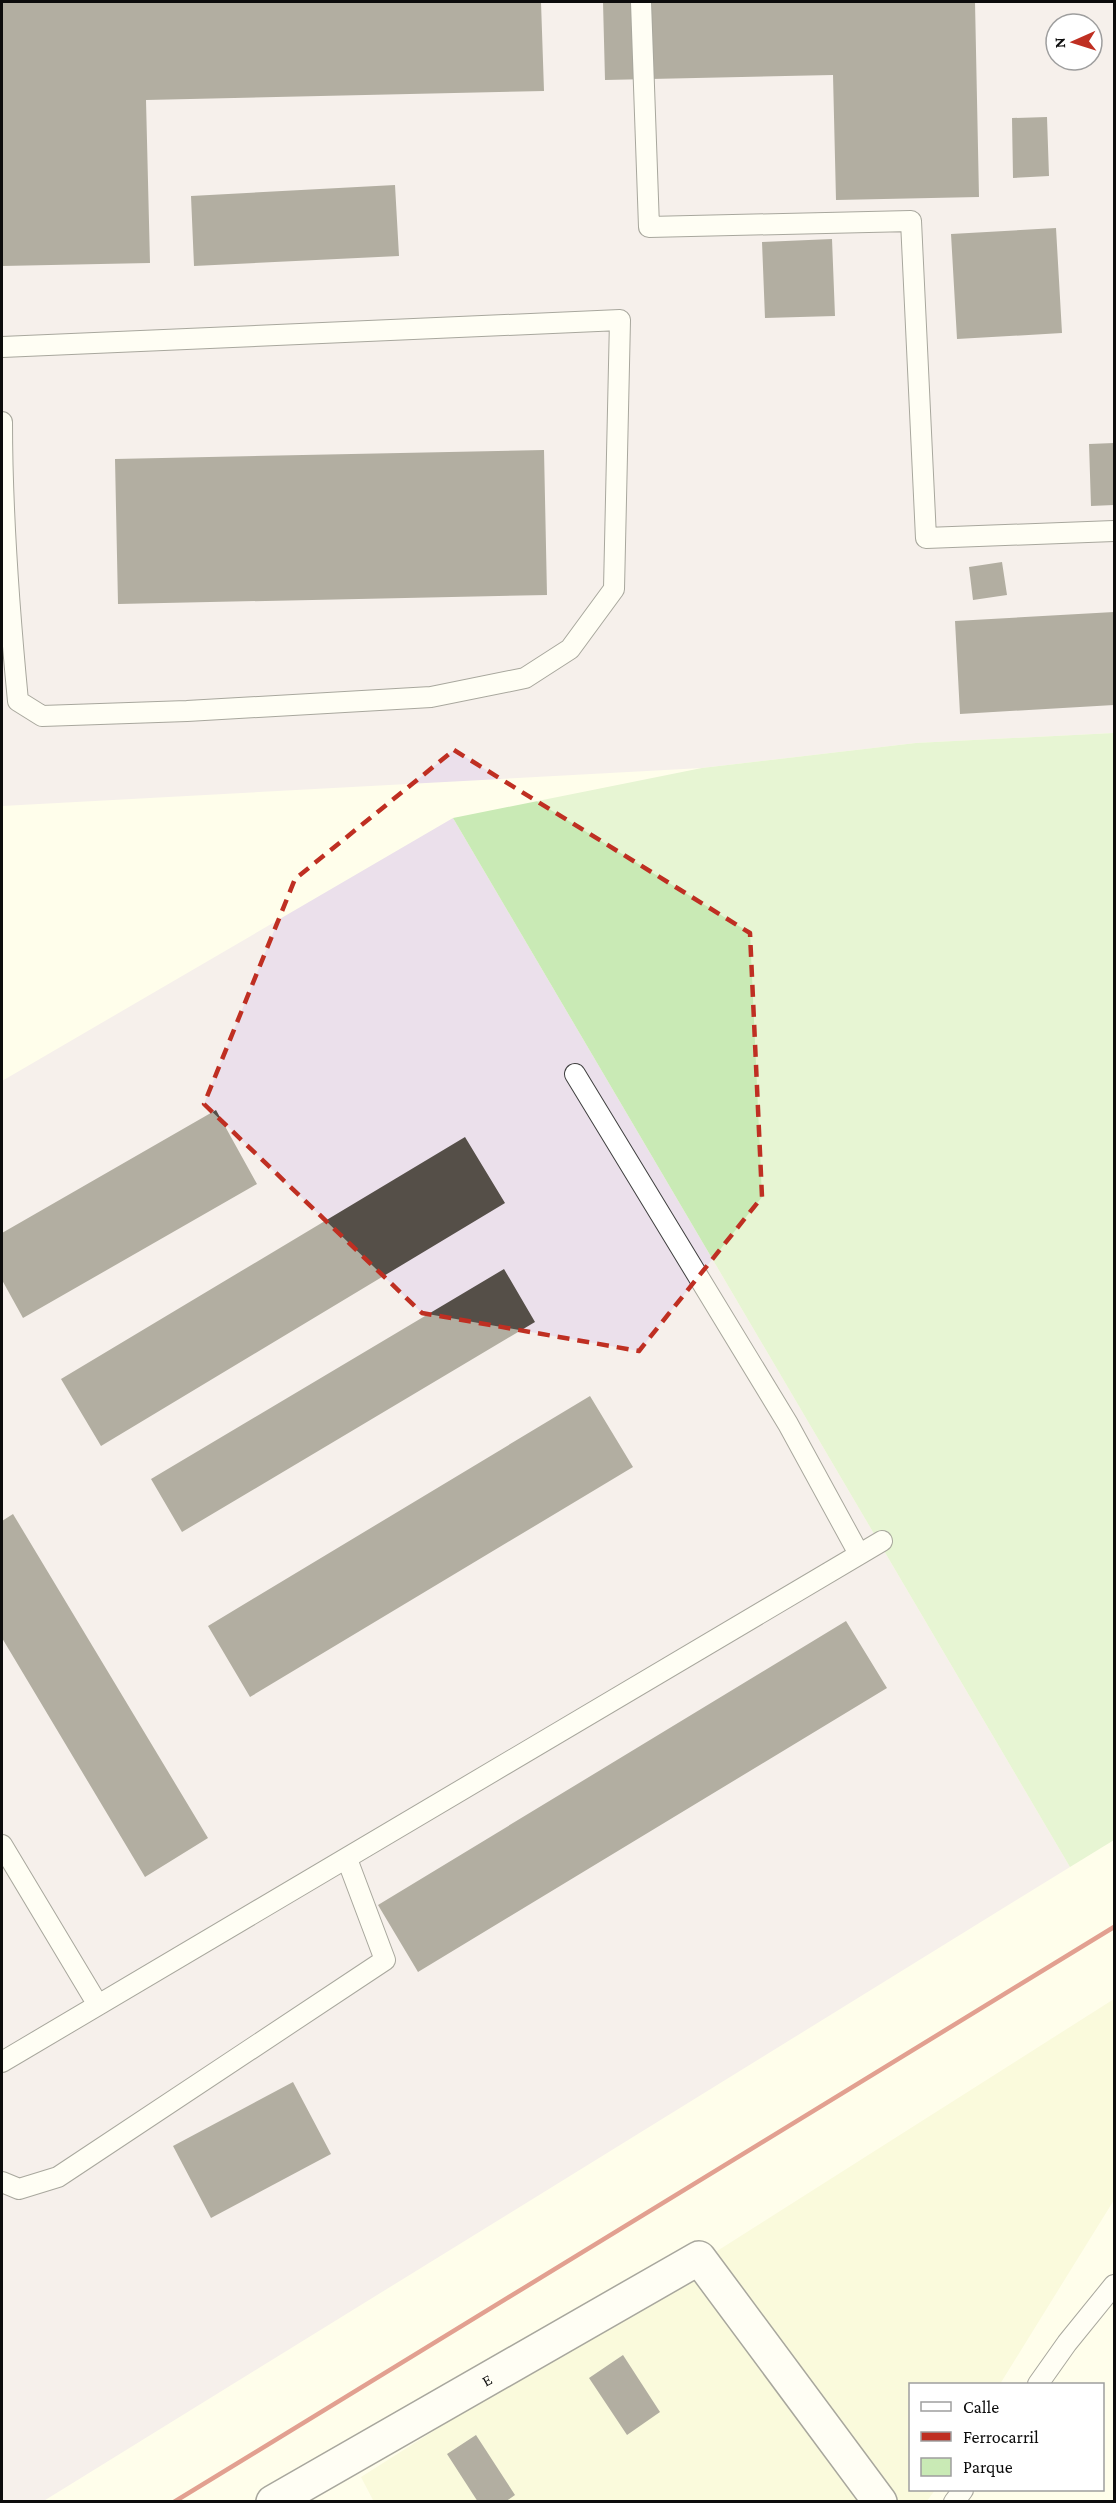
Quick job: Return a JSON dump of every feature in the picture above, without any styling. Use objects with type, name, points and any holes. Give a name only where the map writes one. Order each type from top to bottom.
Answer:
[{"type":"street","name":"E","points":[[273,2502],[699,2258],[880,2502]]},
{"type":"lane","points":[[641,2],[649,227],[911,221],[926,538],[1114,531]]},
{"type":"lane","points":[[2,347],[620,320],[614,589],[570,649],[525,678],[431,697],[187,711],[42,716],[18,701],[7,590],[2,422]]},
{"type":"lane","points":[[575,1074],[788,1424],[859,1554]]},
{"type":"lane","points":[[2,2062],[882,1541]]},
{"type":"lane","points":[[2,1845],[98,2005]]},
{"type":"lane","points":[[2,2182],[19,2189],[58,2177],[386,1959],[347,1859]]},
{"type":"lane","points":[[1039,2383],[1067,2343],[1114,2284]]},
{"type":"highlighted area","points":[[454,750],[750,933],[762,1197],[639,1351],[422,1313],[204,1104],[295,879]]},
{"type":"shaded area","points":[[2,2],[1114,2],[1114,733],[916,743],[702,768],[2,806]]},
{"type":"shaded area","points":[[453,818],[1070,1867],[42,2502],[2,2501],[2,1081]]},
{"type":"green space","points":[[1114,733],[1114,1840],[1070,1867],[453,818],[702,768],[916,743]]},
{"type":"green space","points":[[1114,1999],[1114,2200],[1001,2383],[909,2383],[909,2491],[934,2491],[927,2501],[374,2502],[361,2477]]},
{"type":"building","points":[[2,2],[541,2],[544,91],[146,100],[150,263],[2,266]]},
{"type":"building","points":[[603,2],[975,2],[979,197],[836,200],[833,75],[605,80]]},
{"type":"building","points":[[1047,117],[1049,176],[1013,178],[1012,118]]},
{"type":"building","points":[[395,185],[399,256],[194,266],[191,196]]},
{"type":"building","points":[[1056,228],[1062,333],[957,339],[951,234]]},
{"type":"building","points":[[832,239],[835,316],[765,318],[762,242]]},
{"type":"building","points":[[1114,443],[1114,505],[1091,506],[1089,444]]},
{"type":"building","points":[[544,450],[547,595],[118,604],[115,459]]},
{"type":"building","points":[[1002,562],[1007,595],[973,600],[969,567]]},
{"type":"building","points":[[1114,612],[1114,705],[960,714],[955,621]]},
{"type":"building","points":[[216,1110],[257,1184],[23,1318],[2,1280],[2,1233]]},
{"type":"building","points":[[465,1137],[505,1203],[101,1446],[61,1379]]},
{"type":"building","points":[[504,1269],[535,1322],[182,1532],[151,1479]]},
{"type":"building","points":[[590,1396],[633,1467],[250,1697],[208,1626]]},
{"type":"building","points":[[13,1514],[208,1838],[145,1877],[2,1638],[2,1521]]},
{"type":"building","points":[[846,1621],[887,1688],[418,1972],[378,1905]]},
{"type":"building","points":[[293,2082],[331,2154],[211,2218],[173,2146]]},
{"type":"building","points":[[623,2355],[660,2412],[627,2435],[589,2378]]},
{"type":"building","points":[[476,2435],[515,2495],[505,2502],[478,2502],[447,2454]]},
{"type":"railway","points":[[174,2502],[1114,1927]]}]
